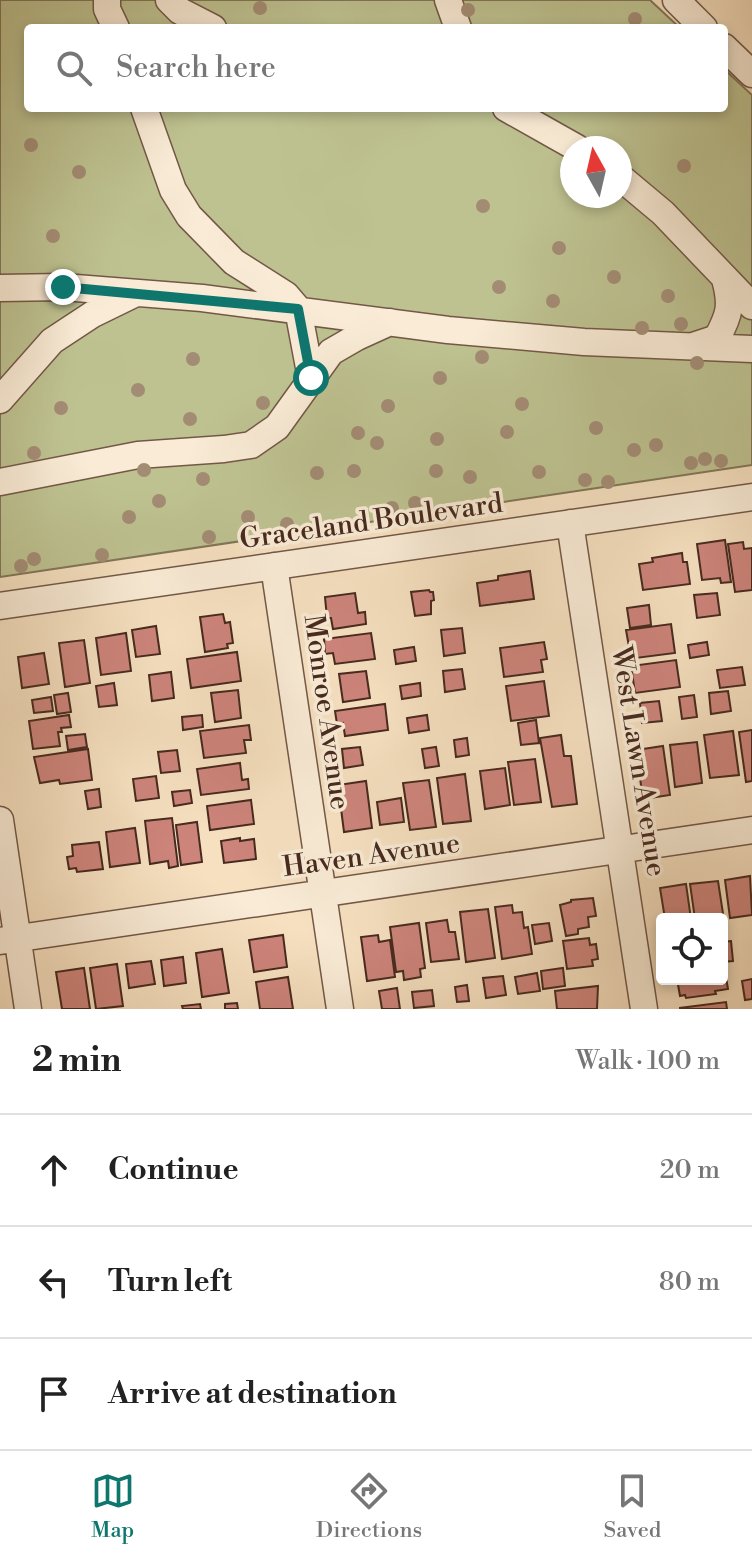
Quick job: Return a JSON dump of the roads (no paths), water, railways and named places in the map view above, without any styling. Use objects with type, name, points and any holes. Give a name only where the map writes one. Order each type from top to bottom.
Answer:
[{"type":"street","points":[[107,0],[107,9],[114,24]]},
{"type":"street","points":[[169,0],[180,11],[205,24]]},
{"type":"street","points":[[448,0],[457,24]]},
{"type":"street","points":[[676,0],[700,24]]},
{"type":"street","points":[[728,51],[752,74]]},
{"type":"street","points":[[145,112],[173,190],[189,216],[234,262],[286,295],[298,309],[311,378]]},
{"type":"street","points":[[513,112],[560,138]]},
{"type":"street","points":[[632,187],[663,213],[752,306]]},
{"type":"street","points":[[693,346],[717,338],[726,321],[731,301],[725,279]]},
{"type":"street","points":[[0,288],[63,287],[136,293],[298,309],[448,330],[584,342],[752,349]]},
{"type":"street","points":[[0,400],[52,341],[93,314],[136,293]]},
{"type":"street","points":[[0,482],[138,455],[251,445],[277,427],[331,352],[392,322]]},
{"type":"street","name":"Graceland Boulevard","points":[[0,606],[752,497]]},
{"type":"street","name":"West Lawn Avenue","points":[[570,523],[644,1009]]},
{"type":"street","name":"Monroe Avenue","points":[[274,566],[340,1009]]},
{"type":"street","points":[[0,820],[9,940],[28,1009]]},
{"type":"street","name":"Haven Avenue","points":[[9,940],[752,830]]}]
